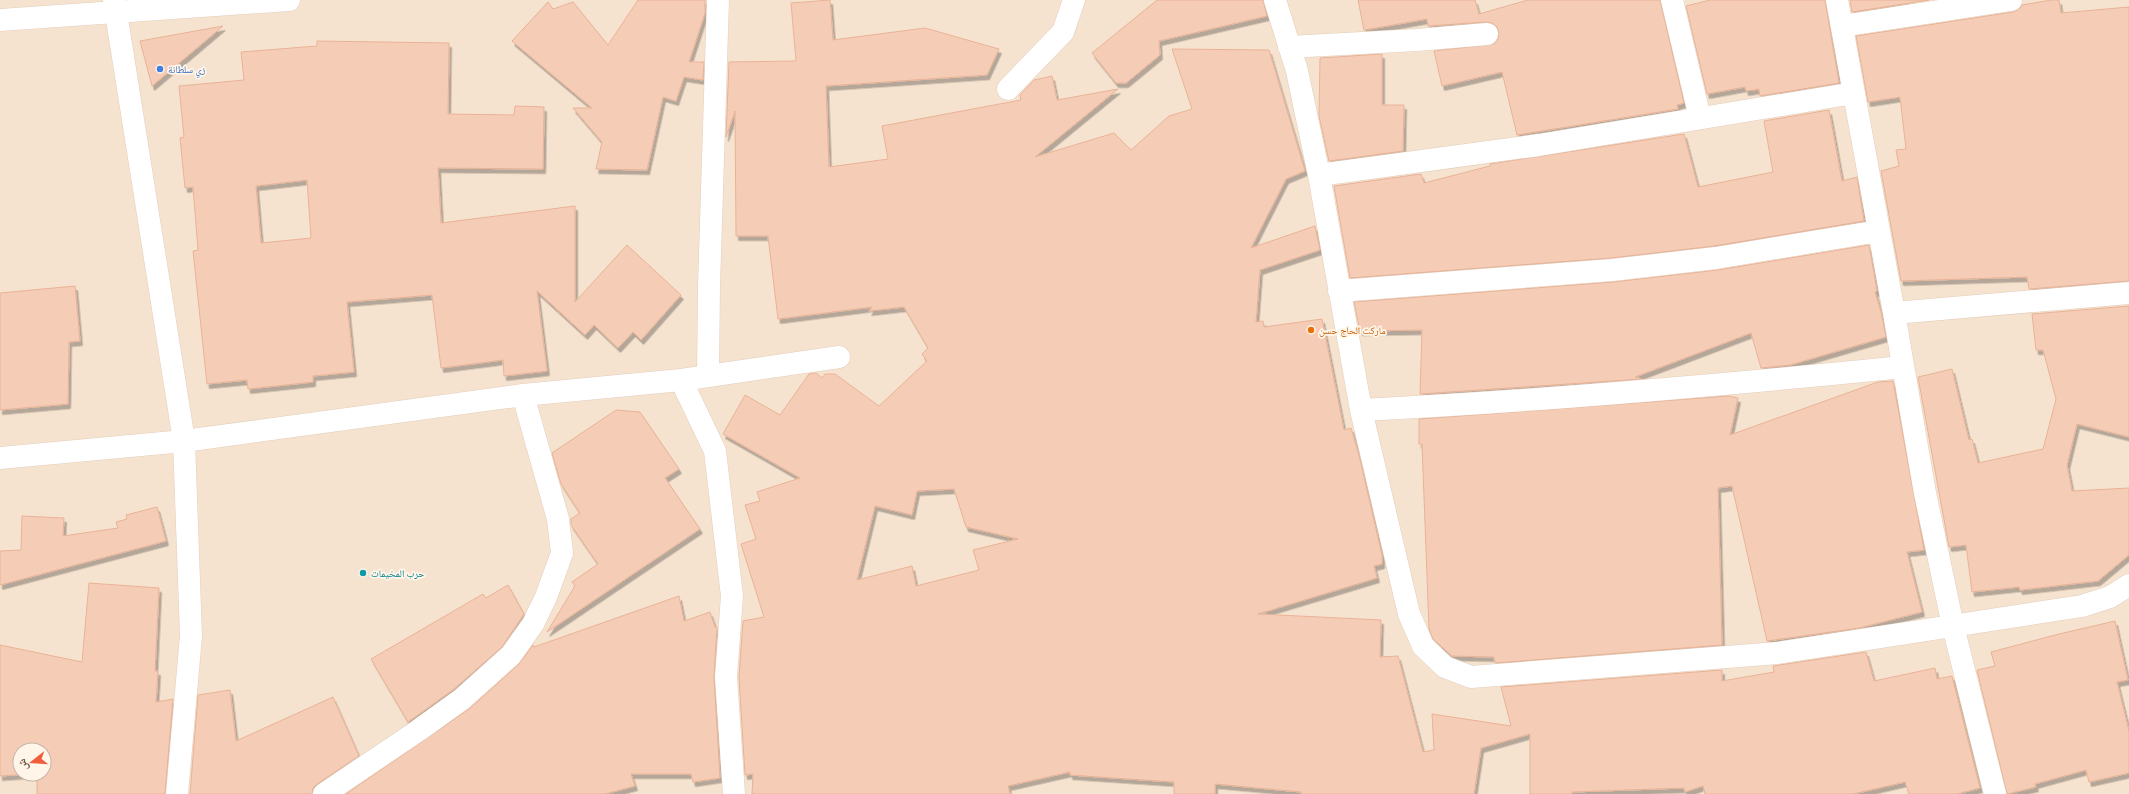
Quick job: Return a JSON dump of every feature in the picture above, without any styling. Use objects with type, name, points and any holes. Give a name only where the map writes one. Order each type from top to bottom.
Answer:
[{"type":"street","points":[[0,20],[114,6],[289,0]]},
{"type":"street","points":[[708,376],[709,278],[718,0]]},
{"type":"street","points":[[1008,89],[1063,32],[1074,0]]},
{"type":"street","points":[[1274,0],[1297,71],[1319,175],[1361,410],[1409,614],[1423,646],[1445,667],[1471,677],[1778,653],[2082,606],[2110,597],[2129,585]]},
{"type":"street","points":[[1672,0],[1700,118]]},
{"type":"street","points":[[1837,0],[1894,313],[1925,494],[1953,626],[1995,794]]},
{"type":"street","points":[[1842,26],[2010,0]]},
{"type":"street","points":[[114,6],[184,441],[191,636],[177,794]]},
{"type":"street","points":[[1289,46],[1417,40],[1488,34]]},
{"type":"street","points":[[1319,175],[1539,145],[1854,93]]},
{"type":"street","points":[[1339,291],[1620,269],[1716,258],[1879,231]]},
{"type":"street","points":[[1894,313],[2129,293]]},
{"type":"street","points":[[0,458],[184,441],[523,395],[681,380],[839,358]]},
{"type":"street","points":[[1361,410],[1478,404],[1637,393],[1903,367]]},
{"type":"street","points":[[681,380],[714,451],[732,596],[726,677],[734,794]]},
{"type":"street","points":[[324,794],[419,730],[467,694],[511,655],[533,624],[546,597],[562,553],[558,519],[523,395]]},
{"type":"shaded area","points":[[0,0],[2129,0],[2129,794],[0,794]]},
{"type":"building","points":[[638,0],[705,0],[705,13],[689,62],[704,62],[703,80],[684,77],[676,101],[663,97],[647,170],[596,169],[602,142],[573,108],[592,108],[512,41],[548,2],[553,9],[573,2],[608,45]]},
{"type":"building","points":[[830,0],[833,40],[925,28],[999,49],[987,75],[826,86],[829,167],[888,159],[882,126],[1021,100],[1020,95],[1034,80],[1052,76],[1057,100],[1118,89],[1035,157],[1114,133],[1131,150],[1169,116],[1192,109],[1172,49],[1269,50],[1305,171],[1286,179],[1251,248],[1315,226],[1320,250],[1260,270],[1256,322],[1263,321],[1264,327],[1322,319],[1344,430],[1351,428],[1359,455],[1382,555],[1382,564],[1374,566],[1377,578],[1258,614],[1381,620],[1380,657],[1398,656],[1423,752],[1434,750],[1432,714],[1511,726],[1501,687],[1722,670],[1722,681],[1774,672],[1773,666],[1866,652],[1874,681],[1935,668],[1937,679],[1952,676],[1980,788],[1957,794],[1909,794],[1905,782],[1853,794],[1705,794],[1703,786],[1685,792],[1684,788],[1572,792],[1572,794],[1530,794],[1530,734],[1481,748],[1474,794],[1301,794],[1301,792],[1215,784],[1215,794],[1174,794],[1174,782],[1070,775],[1070,772],[1008,786],[1010,794],[752,794],[753,774],[745,775],[739,677],[743,621],[764,617],[741,544],[756,539],[745,505],[760,501],[757,492],[800,478],[723,434],[745,395],[780,415],[809,374],[816,373],[822,378],[825,374],[835,374],[879,406],[927,361],[922,354],[928,348],[904,307],[869,311],[872,307],[778,319],[768,236],[736,236],[735,111],[726,137],[729,62],[796,61],[791,3]],"holes":[[[954,489],[966,527],[1018,539],[973,550],[979,570],[916,586],[912,566],[857,580],[875,506],[912,515],[917,491]]]},
{"type":"building","points":[[1157,0],[1263,0],[1267,16],[1159,41],[1160,55],[1126,83],[1116,83],[1092,53]]},
{"type":"building","points":[[1358,0],[1475,0],[1479,14],[1528,0],[1660,0],[1684,103],[1677,105],[1678,109],[1517,135],[1502,72],[1442,86],[1434,51],[1494,44],[1498,39],[1499,33],[1497,27],[1492,23],[1486,22],[1428,26],[1427,19],[1364,30]]},
{"type":"building","points":[[1710,0],[1825,0],[1839,83],[1760,96],[1759,89],[1746,91],[1745,87],[1707,94],[1686,6]]},
{"type":"building","points":[[1850,0],[1929,0],[1852,12]]},
{"type":"building","points":[[2059,0],[2061,13],[2129,7],[2129,281],[2029,289],[2027,277],[1901,281],[1881,171],[1899,166],[1896,150],[1906,149],[1900,97],[1868,102],[1856,36],[2013,12],[2018,10],[2022,5]]},
{"type":"building","name":"زي سلطانة","points":[[223,26],[152,86],[140,41]]},
{"type":"building","points":[[317,41],[449,43],[448,114],[514,115],[515,106],[544,107],[543,169],[438,168],[441,223],[575,206],[575,302],[627,245],[681,295],[641,340],[633,332],[618,348],[594,325],[585,335],[537,291],[547,371],[504,376],[503,360],[441,368],[432,295],[347,302],[354,372],[313,376],[313,382],[248,389],[247,380],[207,384],[193,251],[198,250],[193,187],[185,188],[180,138],[184,137],[179,86],[244,80],[241,52],[317,46]],"holes":[[[307,180],[311,238],[261,243],[256,186]]]},
{"type":"building","points":[[1382,54],[1382,105],[1404,105],[1403,151],[1329,161],[1319,116],[1320,58]]},
{"type":"building","points":[[1829,110],[1842,181],[1857,177],[1864,221],[1714,246],[1611,258],[1350,278],[1334,186],[1421,174],[1424,183],[1490,166],[1490,164],[1684,134],[1698,187],[1773,172],[1764,121]]},
{"type":"building","points":[[1869,245],[1877,291],[1875,292],[1886,337],[1790,365],[1761,368],[1751,333],[1635,377],[1642,379],[1420,394],[1422,330],[1360,331],[1354,302],[1613,282],[1718,270]]},
{"type":"building","points":[[75,286],[80,341],[69,342],[68,404],[0,410],[0,293]]},
{"type":"building","points":[[2129,306],[2129,437],[2077,424],[2067,465],[2072,491],[2129,488],[2129,555],[2098,581],[2020,590],[2019,587],[1972,592],[1966,545],[1949,547],[1918,377],[1952,369],[1969,440],[1972,439],[1978,463],[2043,449],[2056,399],[2043,350],[2036,350],[2032,314]]},
{"type":"building","points":[[1893,381],[1924,550],[1907,552],[1922,612],[1859,628],[1767,641],[1732,486],[1718,488],[1722,645],[1495,663],[1494,657],[1452,656],[1433,639],[1429,629],[1422,444],[1419,444],[1419,419],[1729,396],[1738,398],[1730,435],[1878,382]]},
{"type":"building","points":[[616,410],[640,412],[679,469],[665,478],[700,529],[547,632],[575,586],[572,582],[598,564],[571,525],[571,519],[580,513],[561,484],[552,453]]},
{"type":"building","points":[[157,507],[166,541],[0,585],[0,551],[21,550],[22,516],[64,518],[63,536],[118,528],[116,522],[127,519],[126,515]]},
{"type":"building","points":[[89,583],[159,588],[155,671],[158,671],[156,702],[173,699],[165,794],[37,794],[37,782],[52,782],[52,742],[12,742],[12,775],[0,776],[0,645],[82,662]]},
{"type":"building","points":[[508,585],[524,614],[502,647],[454,689],[408,722],[371,659],[483,594],[486,598]]},
{"type":"building","points":[[679,596],[684,621],[710,612],[715,627],[717,627],[714,678],[720,778],[693,782],[691,774],[631,774],[635,786],[605,794],[346,794],[469,709],[519,664],[533,645],[534,647]]},
{"type":"building","points":[[2115,621],[2128,680],[2117,682],[2129,731],[2129,773],[2089,782],[2086,770],[2035,784],[2036,787],[2007,794],[1977,670],[1995,666],[1991,652]]},
{"type":"building","points":[[230,690],[236,741],[333,697],[359,756],[317,784],[313,788],[312,794],[190,794],[198,695]]},
{"type":"place","name":"زي سلطانة","points":[[160,69]]},
{"type":"place","name":"ماركت الحاج حسن","points":[[1311,330]]},
{"type":"place","name":"حرب المخيمات","points":[[363,573]]}]
